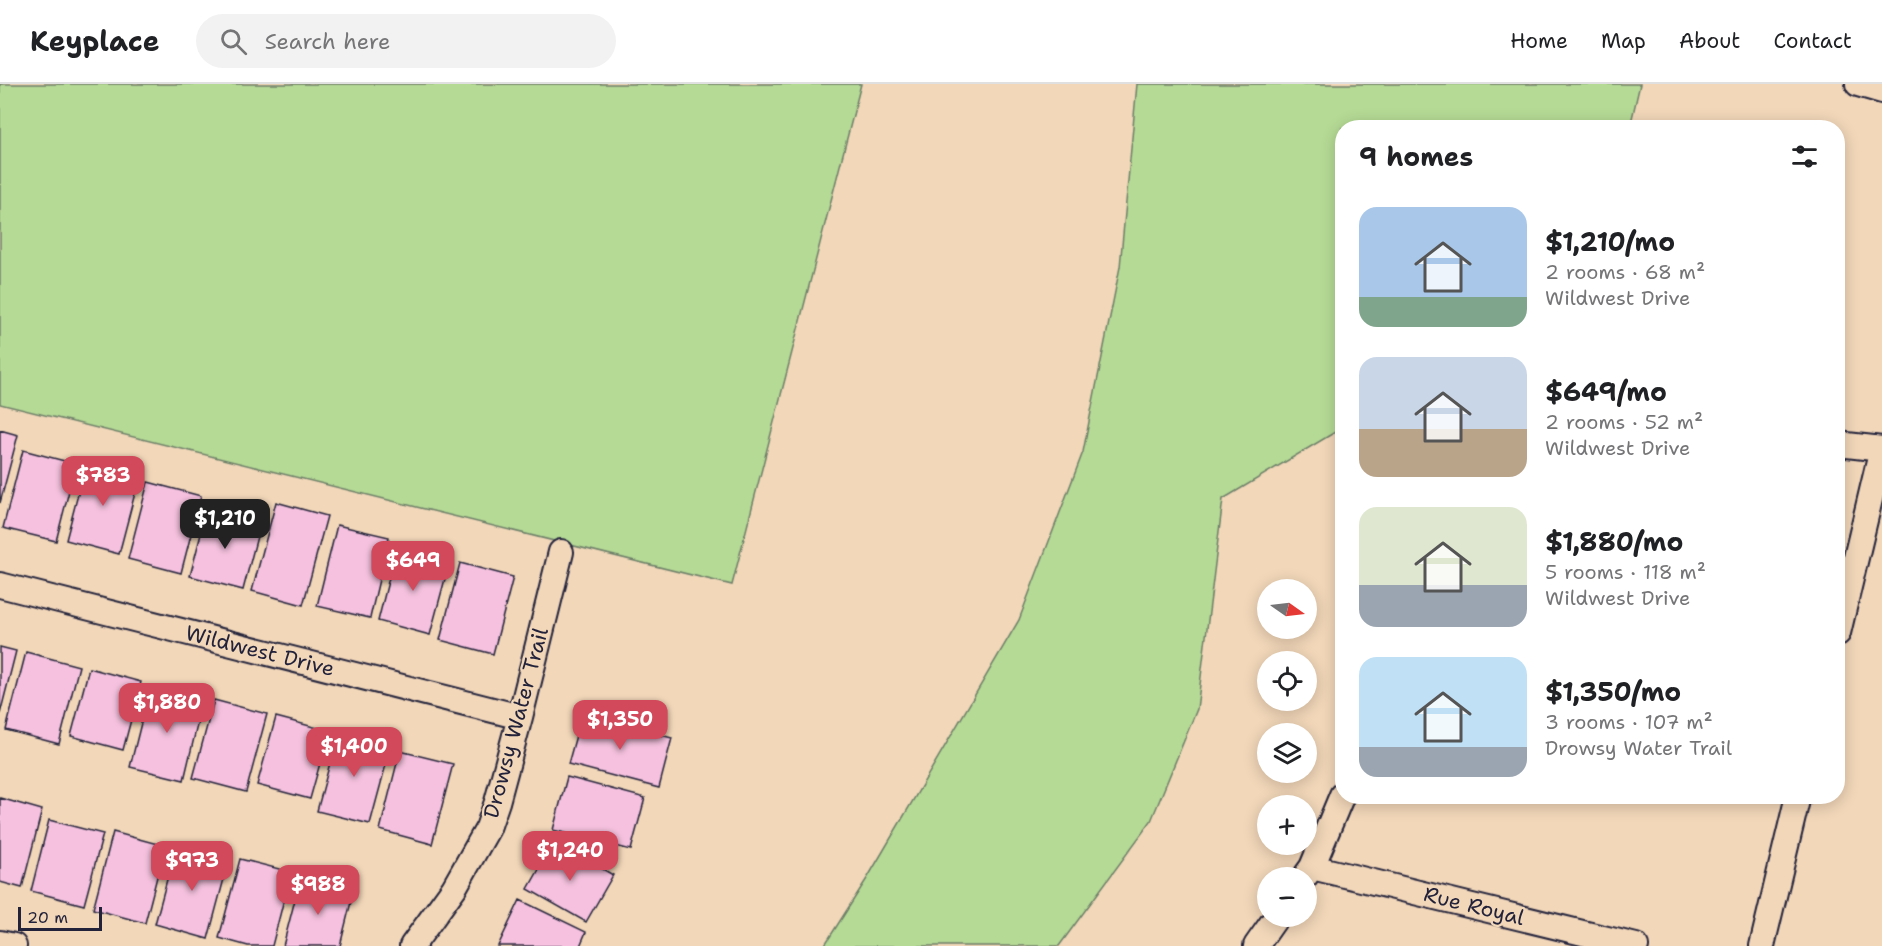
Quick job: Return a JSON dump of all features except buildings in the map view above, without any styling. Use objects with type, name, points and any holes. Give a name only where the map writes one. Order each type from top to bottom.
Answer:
[{"type":"street","points":[[1858,84],[1882,91]]},
{"type":"street","points":[[1845,445],[1882,449],[1845,604]]},
{"type":"street","name":"Drowsy Water Trail","points":[[412,946],[454,888],[488,828],[520,717],[561,552]]},
{"type":"street","name":"Wildwest Drive","points":[[0,585],[520,717]]},
{"type":"street","points":[[1310,867],[1338,804]]},
{"type":"street","points":[[1762,946],[1796,804]]},
{"type":"street","name":"Rue Royal","points":[[1317,874],[1636,946]]},
{"type":"street","points":[[1256,946],[1269,927]]},
{"type":"street","points":[[0,943],[14,946]]},
{"type":"green space","points":[[0,84],[861,84],[732,585],[0,404]]},
{"type":"green space","points":[[1137,84],[1640,84],[1632,120],[1335,120],[1335,432],[1223,499],[1197,709],[1151,821],[1059,946],[824,946],[868,877],[1019,620],[1083,452],[1120,267]]}]
